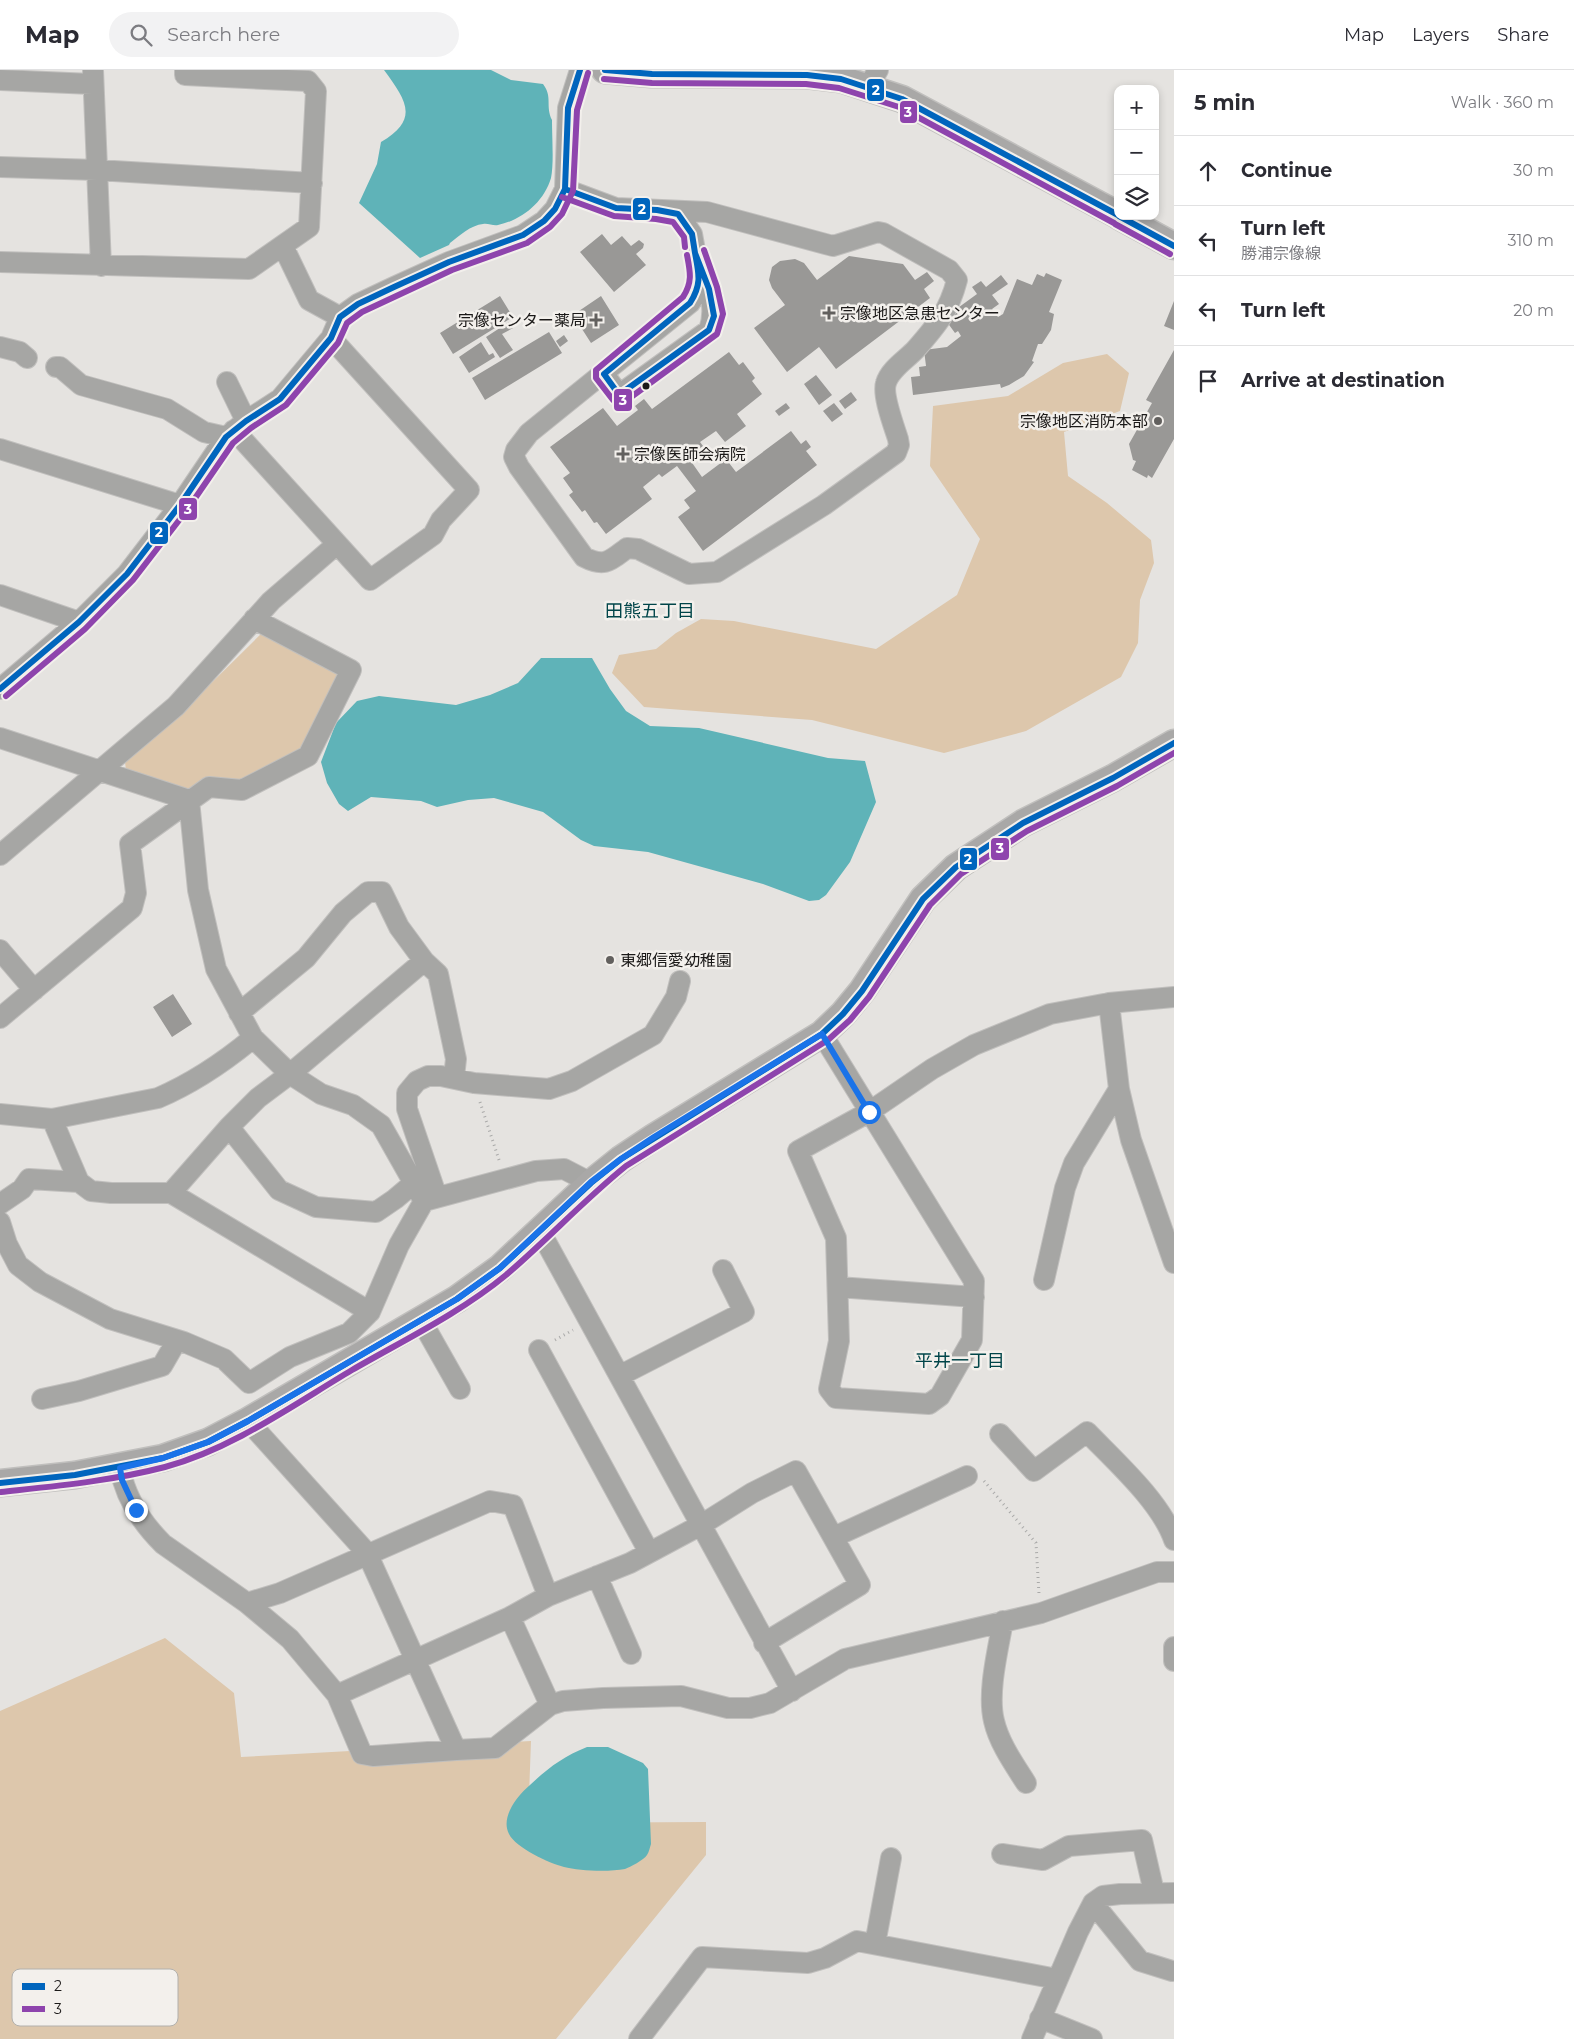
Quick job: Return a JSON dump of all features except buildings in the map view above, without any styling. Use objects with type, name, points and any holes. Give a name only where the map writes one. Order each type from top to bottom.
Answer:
[{"type":"main road","points":[[605,70],[652,74],[807,74],[841,79],[873,78],[902,99],[1114,213]]},
{"type":"main road","points":[[1126,220],[1174,246]]},
{"type":"main road","points":[[0,1483],[120,1468],[163,1458],[208,1442],[248,1421],[457,1299],[500,1268],[591,1182],[654,1137],[822,1034],[843,1014],[862,990],[923,899],[956,867],[1023,823],[1113,778],[1174,743]]},
{"type":"street","points":[[0,262],[249,269],[310,227],[316,91],[308,81],[185,75],[185,70]]},
{"type":"street","points":[[0,689],[79,622],[127,574],[235,430],[280,399],[331,338],[340,317],[358,304],[394,286],[449,262],[523,235],[544,221],[554,209],[564,189],[568,108],[580,70]]},
{"type":"street","points":[[0,80],[93,77],[101,266]]},
{"type":"street","points":[[0,167],[97,170],[312,183]]},
{"type":"street","points":[[564,189],[616,208],[681,209],[707,212],[833,246],[868,233],[883,233],[949,270],[957,280],[946,312],[916,349],[892,373],[886,383],[885,393],[899,445],[896,453],[824,505],[717,572],[689,574],[638,549],[627,548],[609,561],[602,563],[594,562],[584,557],[518,467],[514,457],[516,450],[529,433],[690,304],[700,278],[692,234],[678,214],[657,210]]},
{"type":"street","points":[[283,246],[309,300],[340,317]]},
{"type":"street","points":[[604,374],[617,392],[624,392],[709,330],[714,316],[709,289],[694,249]]},
{"type":"street","points":[[227,382],[235,430],[370,580],[433,535],[441,520],[468,490],[331,338]]},
{"type":"street","points":[[0,347],[20,352],[26,358]]},
{"type":"street","points":[[56,367],[60,367],[81,385],[167,409],[204,432],[235,430]]},
{"type":"street","points":[[0,449],[180,505]]},
{"type":"street","points":[[0,855],[176,706],[271,601],[337,544]]},
{"type":"street","points":[[0,595],[79,622]]},
{"type":"street","points":[[0,1018],[132,908],[136,893],[130,844],[188,800],[209,787],[242,790],[308,756],[351,670],[254,619]]},
{"type":"street","points":[[0,738],[188,800]]},
{"type":"street","points":[[188,800],[198,890],[216,969],[253,1038],[290,1074],[321,1094],[353,1105],[381,1125],[414,1183],[431,1199]]},
{"type":"street","points":[[239,1013],[306,958],[343,913],[368,892],[382,892],[398,926],[424,961],[438,974],[456,1059],[454,1077]]},
{"type":"street","points":[[0,950],[34,990]]},
{"type":"street","points":[[171,1193],[229,1127],[258,1098],[290,1074],[424,961]]},
{"type":"street","points":[[431,1199],[407,1109],[408,1093],[417,1081],[428,1076],[454,1077],[474,1083],[549,1089],[572,1081],[653,1035],[676,996],[680,981]]},
{"type":"street","points":[[822,1034],[869,1112],[974,1281],[972,1340],[940,1396],[929,1404],[836,1398],[829,1389],[839,1341],[836,1238],[798,1151],[869,1112],[932,1069],[974,1045],[1050,1014],[1109,1004],[1174,997]]},
{"type":"street","points":[[1109,1004],[1119,1090],[1131,1140],[1174,1263]]},
{"type":"street","points":[[0,1114],[52,1119],[158,1098],[223,1063],[253,1038]]},
{"type":"street","points":[[1044,1280],[1065,1188],[1074,1163],[1119,1090]]},
{"type":"street","points":[[52,1119],[79,1182],[91,1191],[110,1193],[171,1193],[370,1312]]},
{"type":"street","points":[[229,1127],[279,1190],[316,1207],[376,1212],[414,1183]]},
{"type":"street","points":[[0,1222],[7,1244],[18,1264],[40,1282],[110,1319],[177,1340],[224,1359],[249,1382],[290,1357],[349,1333],[370,1312],[399,1245],[431,1199],[536,1171],[564,1169],[591,1182]]},
{"type":"street","points":[[0,1204],[22,1189],[29,1180],[79,1182]]},
{"type":"street","points":[[540,1231],[573,1288],[589,1321],[621,1376],[764,1643],[792,1691]]},
{"type":"street","points":[[621,1376],[744,1312],[723,1270]]},
{"type":"street","points":[[838,1288],[974,1297]]},
{"type":"street","points":[[421,1320],[460,1389]]},
{"type":"street","points":[[42,1399],[80,1391],[162,1366],[177,1340]]},
{"type":"street","points":[[539,1350],[649,1552]]},
{"type":"street","points":[[248,1421],[367,1553],[456,1750]]},
{"type":"street","points":[[1000,1434],[1034,1470],[1087,1432],[1157,1509],[1174,1540]]},
{"type":"street","points":[[120,1468],[122,1480],[136,1510],[151,1532],[163,1544],[247,1603],[290,1640],[338,1695],[362,1754],[373,1756],[495,1748],[550,1704],[563,1701],[681,1696],[728,1708],[750,1708],[770,1703],[845,1659],[1041,1613],[1157,1572],[1174,1572]]},
{"type":"street","points":[[338,1695],[510,1617],[548,1596],[630,1562],[701,1524],[752,1493],[796,1471],[860,1585],[764,1643]]},
{"type":"street","points":[[834,1537],[967,1476]]},
{"type":"street","points":[[247,1603],[280,1593],[367,1553],[490,1501],[513,1505],[548,1596]]},
{"type":"street","points":[[597,1576],[631,1654]]},
{"type":"street","points":[[510,1617],[550,1704]]},
{"type":"street","points":[[1003,1622],[993,1677],[993,1720],[1009,1756],[1026,1783]]},
{"type":"street","points":[[1174,1647],[1174,1661]]},
{"type":"street","points":[[1002,1854],[1043,1860],[1069,1846],[1142,1840],[1164,1892],[1103,1896],[1093,1903],[1057,1978],[1032,2039]]},
{"type":"street","points":[[875,1944],[891,1858]]},
{"type":"street","points":[[1093,1903],[1140,1962],[1172,1971]]},
{"type":"street","points":[[639,2039],[702,1957],[808,1963],[825,1958],[858,1942],[1057,1978]]},
{"type":"street","points":[[1040,2018],[1092,2039]]},
{"type":"path","points":[[474,1083],[506,1178]]},
{"type":"path","points":[[539,1350],[589,1321]]},
{"type":"path","points":[[967,1476],[983,1480],[1036,1543],[1041,1613]]},
{"type":"shaded area","points":[[1107,354],[1129,373],[1120,411],[1064,432],[1068,476],[1107,503],[1151,540],[1154,563],[1140,600],[1138,643],[1121,677],[1026,731],[944,753],[812,720],[644,707],[612,673],[619,655],[656,649],[676,633],[701,619],[734,621],[876,649],[957,595],[980,539],[930,466],[933,406],[1008,396],[1063,363]]},
{"type":"shaded area","points":[[265,630],[339,673],[302,750],[240,782],[185,791],[126,770],[125,762],[178,716]]},
{"type":"shaded area","points":[[165,1638],[234,1693],[241,1757],[531,1741],[528,1823],[706,1822],[706,1855],[556,2039],[0,2039],[0,1711]]},
{"type":"water","points":[[384,70],[491,70],[511,80],[543,84],[548,93],[549,110],[552,120],[551,178],[543,195],[531,209],[507,223],[474,226],[449,245],[420,258],[359,203],[377,164],[381,142],[401,125],[405,117],[403,99]]},
{"type":"water","points":[[541,658],[592,658],[610,689],[626,711],[650,726],[699,728],[828,758],[865,761],[876,802],[850,862],[826,895],[819,900],[809,901],[763,884],[648,852],[594,846],[581,840],[543,812],[494,798],[468,800],[437,807],[421,801],[371,797],[348,811],[339,804],[327,783],[321,762],[336,723],[357,701],[379,696],[456,705],[490,695],[518,683]]},
{"type":"water","points":[[587,1747],[608,1747],[643,1763],[648,1769],[651,1844],[645,1857],[625,1869],[611,1871],[586,1870],[558,1865],[526,1850],[509,1834],[507,1821],[509,1814],[516,1800],[525,1789],[557,1763]]},
{"type":"transit line","name":"2","points":[[0,689],[79,622],[127,574],[180,505],[226,437],[246,421],[280,399],[331,338],[340,317],[358,304],[394,287],[449,262],[523,235],[544,221],[555,209],[565,189],[568,108],[580,70]]},
{"type":"transit line","name":"2","points":[[605,70],[652,74],[807,75],[841,79],[902,99],[1114,213]]},
{"type":"transit line","name":"3","points":[[6,696],[85,629],[133,580],[187,510],[233,443],[251,428],[286,405],[338,343],[347,323],[362,312],[452,270],[527,243],[550,227],[562,214],[573,191],[577,110],[588,73]]},
{"type":"transit line","name":"3","points":[[604,79],[652,83],[806,84],[839,88],[899,107],[1114,223]]},
{"type":"transit line","name":"2","points":[[565,189],[616,208],[657,210],[678,214],[692,234],[695,253]]},
{"type":"transit line","name":"3","points":[[562,197],[614,216],[673,222],[684,237],[685,247]]},
{"type":"transit line","name":"2","points":[[1126,220],[1174,246]]},
{"type":"transit line","name":"3","points":[[1115,224],[1170,254]]},
{"type":"transit line","name":"3","points":[[687,255],[690,271],[688,286],[683,297],[596,370],[596,378],[613,400],[627,400],[717,334],[723,314],[717,287],[704,250]]},
{"type":"transit line","name":"2","points":[[695,253],[709,289],[714,316],[709,330],[623,392],[617,392],[604,374],[690,303],[694,296],[699,279],[695,253]]},
{"type":"transit line","name":"2","points":[[0,1483],[75,1475],[163,1458],[208,1442],[248,1421],[457,1299],[500,1268],[591,1183],[621,1159],[822,1034],[843,1014],[862,991],[923,899],[956,867],[1023,823],[1113,778],[1174,743]]},
{"type":"transit line","name":"3","points":[[1,1492],[124,1476],[165,1467],[190,1459],[238,1438],[262,1425],[352,1370],[451,1314],[506,1275],[595,1192],[626,1166],[828,1040],[850,1020],[869,997],[930,905],[961,874],[1027,831],[1117,786],[1174,753]]},
{"type":"place","name":"宗像地区急患センター","points":[[829,313]]},
{"type":"place","name":"宗像センター薬局","points":[[596,320]]},
{"type":"place","name":"宗像地区消防本部","points":[[1158,421]]},
{"type":"place","name":"宗像医師会病院","points":[[623,454]]},
{"type":"place","name":"東郷信愛幼稚園","points":[[610,960]]},
{"type":"district","name":"田熊五丁目","points":[[650,611]]},
{"type":"district","name":"平井一丁目","points":[[960,1361]]},
{"type":"route","points":[[136,1510],[122,1480],[120,1468],[163,1458],[208,1442],[248,1421],[457,1299],[500,1268],[591,1182],[621,1159],[822,1034],[869,1112]]}]
